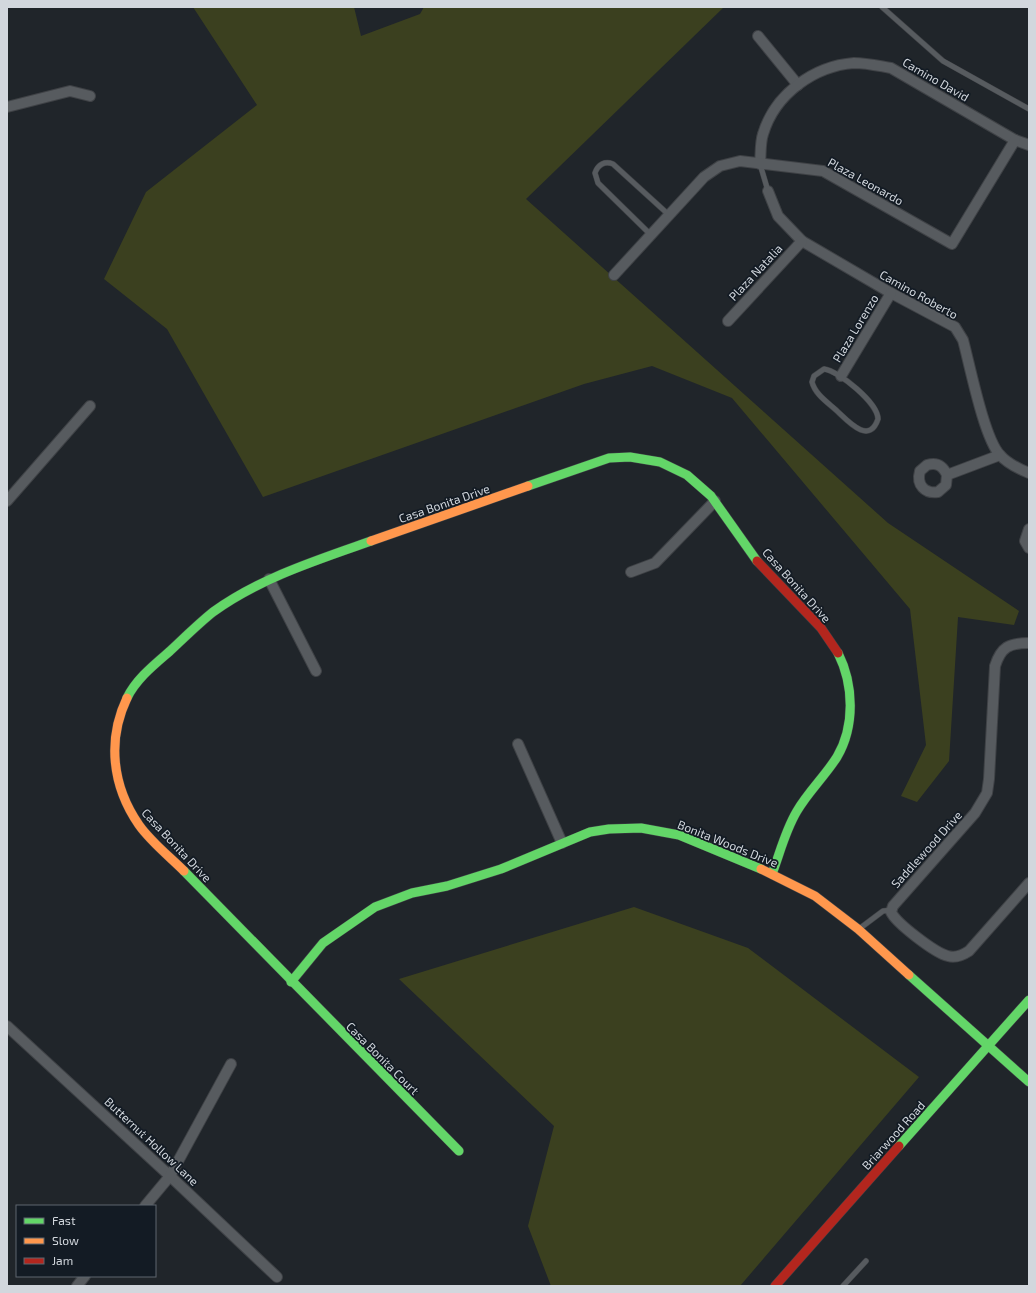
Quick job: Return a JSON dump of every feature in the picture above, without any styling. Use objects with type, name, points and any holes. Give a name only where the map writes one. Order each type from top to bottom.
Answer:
[{"type":"street","points":[[758,36],[798,85]]},
{"type":"street","name":"Camino David","points":[[760,164],[762,135],[767,123],[780,102],[798,85],[819,72],[842,65],[867,63],[891,68],[1015,140],[1029,145]]},
{"type":"street","points":[[7,107],[70,91],[90,96]]},
{"type":"street","name":"Plaza Leonardo","points":[[614,275],[704,177],[712,171],[735,162],[750,162],[823,171],[952,244],[1015,140]]},
{"type":"street","name":"Camino Roberto","points":[[768,192],[778,216],[802,242],[890,293],[955,327],[963,340],[990,439],[1000,455],[1016,468],[1029,473]]},
{"type":"street","name":"Plaza Natalia","points":[[728,321],[802,242]]},
{"type":"street","name":"Plaza Lorenzo","points":[[841,376],[890,293]]},
{"type":"street","points":[[7,501],[90,406]]},
{"type":"street","points":[[947,475],[1000,455]]},
{"type":"street","name":"Casa Bonita Drive","points":[[291,982],[140,826],[125,801],[120,788],[114,759],[114,744],[120,715],[132,689],[141,678],[204,620],[236,598],[269,579],[304,565],[609,458],[636,457],[663,463],[687,475],[697,483],[715,501],[766,572],[828,638],[842,662],[849,690],[849,716],[847,730],[838,754],[815,784],[790,823],[772,874]]},
{"type":"street","points":[[631,572],[655,563],[715,501]]},
{"type":"street","points":[[1029,529],[1025,541],[1029,548]]},
{"type":"street","points":[[269,579],[316,671]]},
{"type":"street","name":"Saddlewood Drive","points":[[892,910],[908,888],[975,813],[984,798],[990,779],[995,666],[999,653],[1017,643],[1029,643]]},
{"type":"street","points":[[518,744],[562,843]]},
{"type":"street","name":"Bonita Woods Drive","points":[[291,982],[324,943],[375,907],[412,893],[447,886],[501,870],[590,832],[609,828],[641,828],[680,835],[772,874],[815,896],[858,929],[1029,1082]]},
{"type":"street","points":[[892,910],[896,920],[942,954],[953,957],[969,951],[1029,883]]},
{"type":"street","name":"Casa Bonita Court","points":[[291,982],[459,1151]]},
{"type":"street","name":"Briarwood Road","points":[[775,1286],[1029,1000]]},
{"type":"street","name":"Butternut Hollow Lane","points":[[7,1026],[277,1277]]},
{"type":"street","points":[[145,1205],[170,1176],[231,1064]]},
{"type":"street","points":[[77,1286],[84,1277]]},
{"type":"lane","points":[[882,7],[943,61],[1029,109]]},
{"type":"lane","points":[[651,235],[598,183],[595,176],[598,167],[605,162],[613,164],[669,215]]},
{"type":"lane","name":"Camino Roberto","points":[[760,164],[768,192]]},
{"type":"lane","points":[[824,369],[831,370],[841,376],[877,410],[877,423],[871,429],[857,429],[814,388],[812,382],[818,371],[824,369]]},
{"type":"lane","points":[[858,929],[883,911],[892,910]]},
{"type":"lane","points":[[842,1286],[866,1261]]},
{"type":"green space","points":[[193,7],[354,7],[361,36],[420,14],[424,7],[724,7],[526,199],[888,523],[1019,611],[1014,625],[958,617],[949,761],[917,802],[901,796],[926,745],[910,609],[732,398],[652,366],[584,384],[263,497],[167,329],[104,279],[146,192],[257,105]]},
{"type":"green space","points":[[634,907],[748,948],[919,1077],[740,1286],[551,1286],[528,1226],[554,1126],[399,979]]},
{"type":"traffic: fast","points":[[528,486],[609,458],[630,457],[660,462],[687,475],[711,496],[757,561]]},
{"type":"traffic: fast","points":[[127,698],[135,684],[152,667],[196,626],[231,600],[250,589],[289,571],[371,541]]},
{"type":"traffic: fast","points":[[772,874],[793,819],[801,804],[837,757],[847,732],[850,705],[849,692],[847,678],[838,653]]},
{"type":"traffic: fast","points":[[291,982],[323,943],[375,907],[412,893],[447,886],[501,869],[590,832],[609,829],[641,828],[679,835],[761,869]]},
{"type":"traffic: fast","points":[[184,871],[459,1151]]},
{"type":"traffic: fast","points":[[909,975],[1029,1082]]},
{"type":"traffic: fast","points":[[899,1146],[1029,1000]]},
{"type":"traffic: slow","points":[[371,541],[528,486]]},
{"type":"traffic: slow","points":[[127,698],[121,714],[115,746],[115,763],[123,795],[139,825],[184,871]]},
{"type":"traffic: slow","points":[[761,869],[815,896],[858,929],[909,975]]},
{"type":"traffic: jam","points":[[757,561],[821,628],[838,653]]},
{"type":"traffic: jam","points":[[775,1286],[899,1146]]}]
